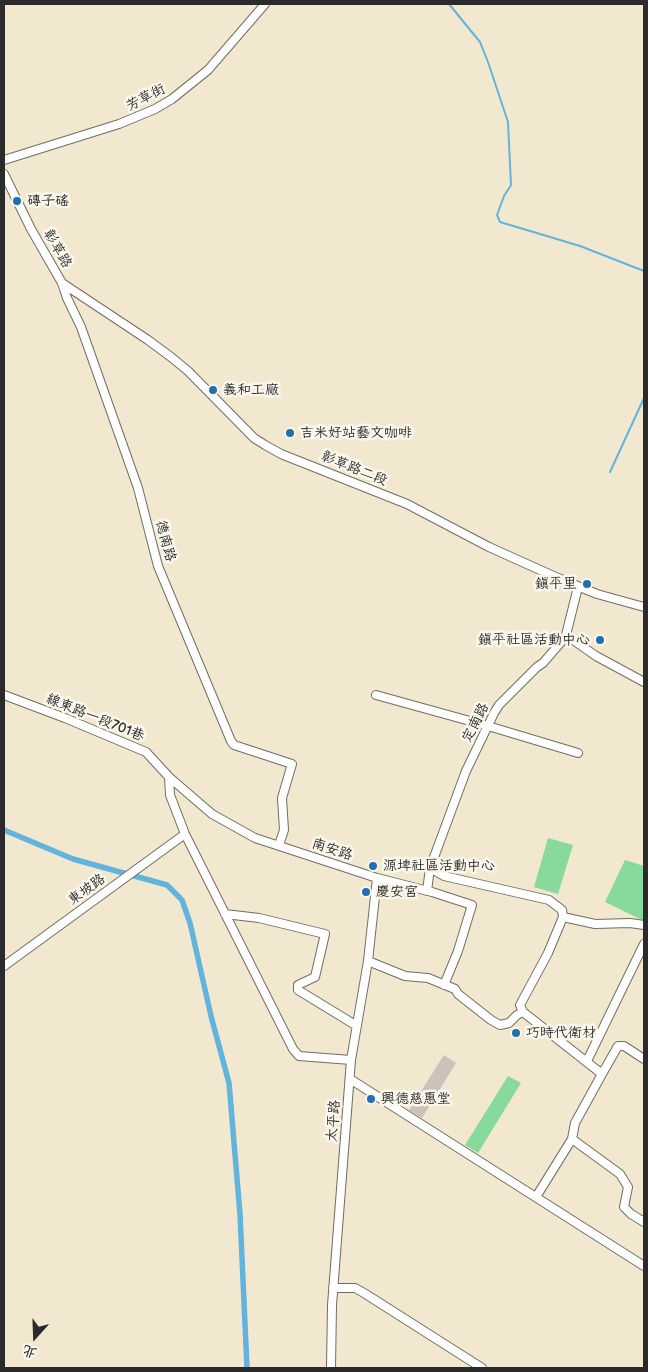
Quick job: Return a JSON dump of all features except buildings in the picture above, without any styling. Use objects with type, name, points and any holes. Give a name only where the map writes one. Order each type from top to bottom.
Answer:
[{"type":"street","name":"芳草街","points":[[4,160],[119,124],[164,104],[177,96],[208,70],[265,4]]},
{"type":"street","name":"彰草路","points":[[4,174],[31,229],[62,283]]},
{"type":"street","name":"彰草路二段","points":[[62,283],[171,357],[254,438],[281,454],[408,504],[489,547],[578,587],[644,607]]},
{"type":"street","name":"德南路","points":[[62,283],[81,328],[138,488],[158,566],[231,740],[234,745],[292,764],[282,798],[284,830],[279,845]]},
{"type":"street","name":"定南路","points":[[426,891],[430,868],[466,771],[488,726],[499,705],[543,663],[566,635],[578,587]]},
{"type":"street","points":[[566,635],[596,656],[644,682]]},
{"type":"street","name":"線東路一段701巷","points":[[4,695],[146,752],[169,777],[212,814],[255,838],[279,845]]},
{"type":"street","points":[[376,695],[578,753]]},
{"type":"street","points":[[169,777],[170,795],[186,834],[289,1040],[299,1056],[351,1060]]},
{"type":"street","name":"東坡路","points":[[4,966],[186,834]]},
{"type":"street","name":"南安路","points":[[279,845],[377,878],[472,905],[458,951],[444,985]]},
{"type":"street","points":[[430,868],[444,876],[549,900],[562,910],[563,917],[548,953],[520,1005],[522,1012],[602,1074]]},
{"type":"street","name":"太平路","points":[[331,1368],[333,1288],[351,1060],[368,961],[377,878]]},
{"type":"street","points":[[225,914],[259,918],[325,934],[315,977],[298,985],[298,990],[357,1026]]},
{"type":"street","points":[[563,917],[595,924],[630,923],[644,925]]},
{"type":"street","points":[[587,1062],[644,944]]},
{"type":"street","points":[[368,961],[405,976],[428,978],[455,990],[491,1020],[500,1025],[509,1024],[522,1012]]},
{"type":"street","points":[[536,1196],[572,1139],[575,1123],[618,1046],[624,1046],[644,1059]]},
{"type":"street","points":[[350,1079],[644,1266]]},
{"type":"street","points":[[572,1139],[620,1174],[628,1187],[624,1207],[644,1222]]},
{"type":"street","points":[[333,1288],[355,1288],[482,1368]]},
{"type":"shaded area","points":[[444,1055],[456,1063],[422,1118],[409,1110]]},
{"type":"green space","points":[[548,838],[573,845],[558,894],[534,887]]},
{"type":"green space","points":[[625,860],[644,866],[644,921],[605,902]]},
{"type":"green space","points":[[508,1076],[521,1083],[478,1153],[465,1145]]},
{"type":"waterway","points":[[449,4],[480,42],[508,122],[511,185],[504,196],[497,215],[500,222],[580,246],[644,271]]},
{"type":"waterway","points":[[610,472],[644,398]]},
{"type":"waterway","points":[[135,470],[141,486]]},
{"type":"waterway","points":[[4,830],[73,859],[167,885],[182,900],[190,923],[211,1016],[229,1083],[240,1214],[247,1368]]},
{"type":"place","name":"磚子磘","points":[[17,201]]},
{"type":"place","name":"義和工廠","points":[[213,390]]},
{"type":"place","name":"吉米好站藝文咖啡","points":[[290,433]]},
{"type":"place","name":"鎮平里","points":[[587,584]]},
{"type":"place","name":"鎮平社區活動中心","points":[[600,640]]},
{"type":"place","name":"源埤社區活動中心","points":[[373,866]]},
{"type":"place","name":"慶安宮","points":[[366,892]]},
{"type":"place","name":"巧時代衛材","points":[[516,1033]]},
{"type":"place","name":"興德慈惠堂","points":[[371,1099]]}]
